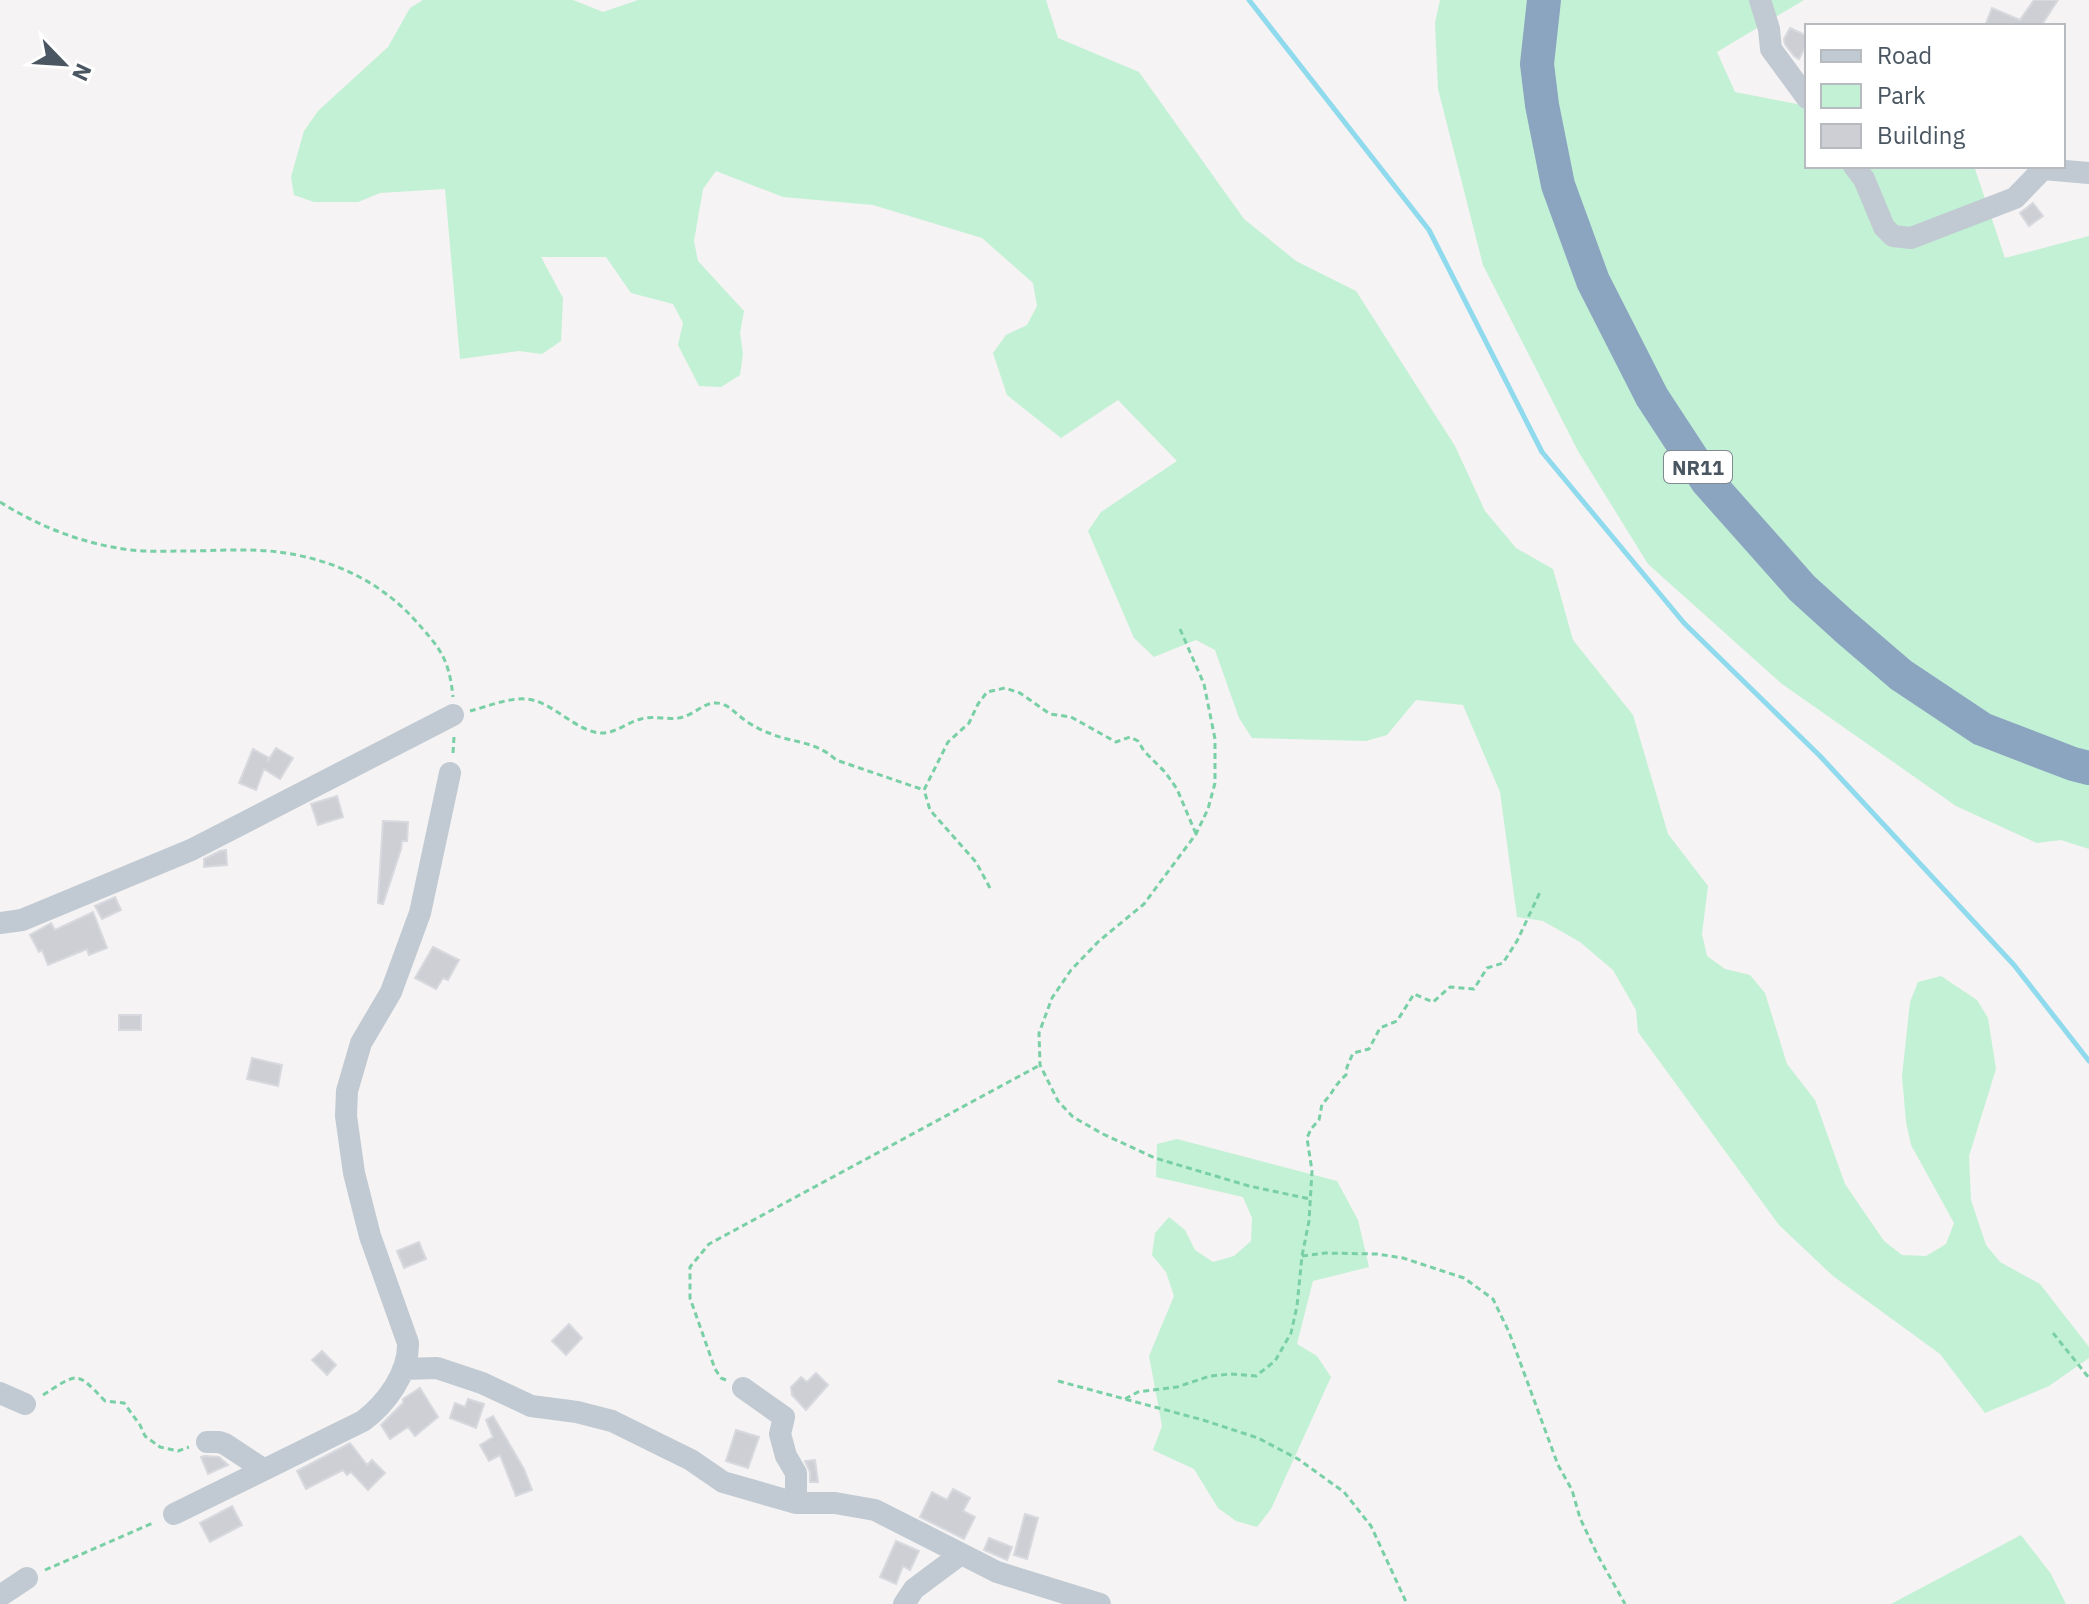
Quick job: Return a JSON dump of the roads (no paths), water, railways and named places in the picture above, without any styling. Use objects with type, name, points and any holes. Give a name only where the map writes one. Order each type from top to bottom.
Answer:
[{"type":"highway","name":"NR11","points":[[1544,0],[1537,64],[1558,185],[1593,281],[1652,397],[1707,481],[1802,588],[1901,675],[1982,729],[2089,768]]},
{"type":"street","points":[[1760,0],[1769,29],[1771,49],[1805,95]]},
{"type":"street","points":[[1856,168],[1864,179],[1884,227],[1893,236],[1911,238],[2015,198],[2043,169],[2089,173]]},
{"type":"street","points":[[0,923],[22,920],[191,850],[453,715]]},
{"type":"street","points":[[174,1514],[363,1421],[392,1390],[403,1369],[408,1343],[370,1236],[354,1173],[346,1116],[347,1091],[361,1043],[391,992],[420,913],[450,773]]},
{"type":"street","points":[[403,1369],[437,1368],[482,1383],[531,1406],[577,1412],[612,1421],[691,1460],[723,1482],[796,1503],[835,1503],[875,1510],[1013,1578],[1100,1604]]},
{"type":"street","points":[[743,1388],[784,1417],[780,1434],[786,1456],[796,1473],[796,1503]]},
{"type":"street","points":[[0,1393],[25,1404]]},
{"type":"street","points":[[207,1442],[225,1444],[263,1469]]},
{"type":"street","points":[[904,1604],[914,1589],[961,1554]]},
{"type":"street","points":[[0,1596],[27,1578]]},
{"type":"waterway","points":[[1249,0],[1429,230],[1542,452],[1684,623],[1820,756],[2014,965],[2089,1061]]}]
